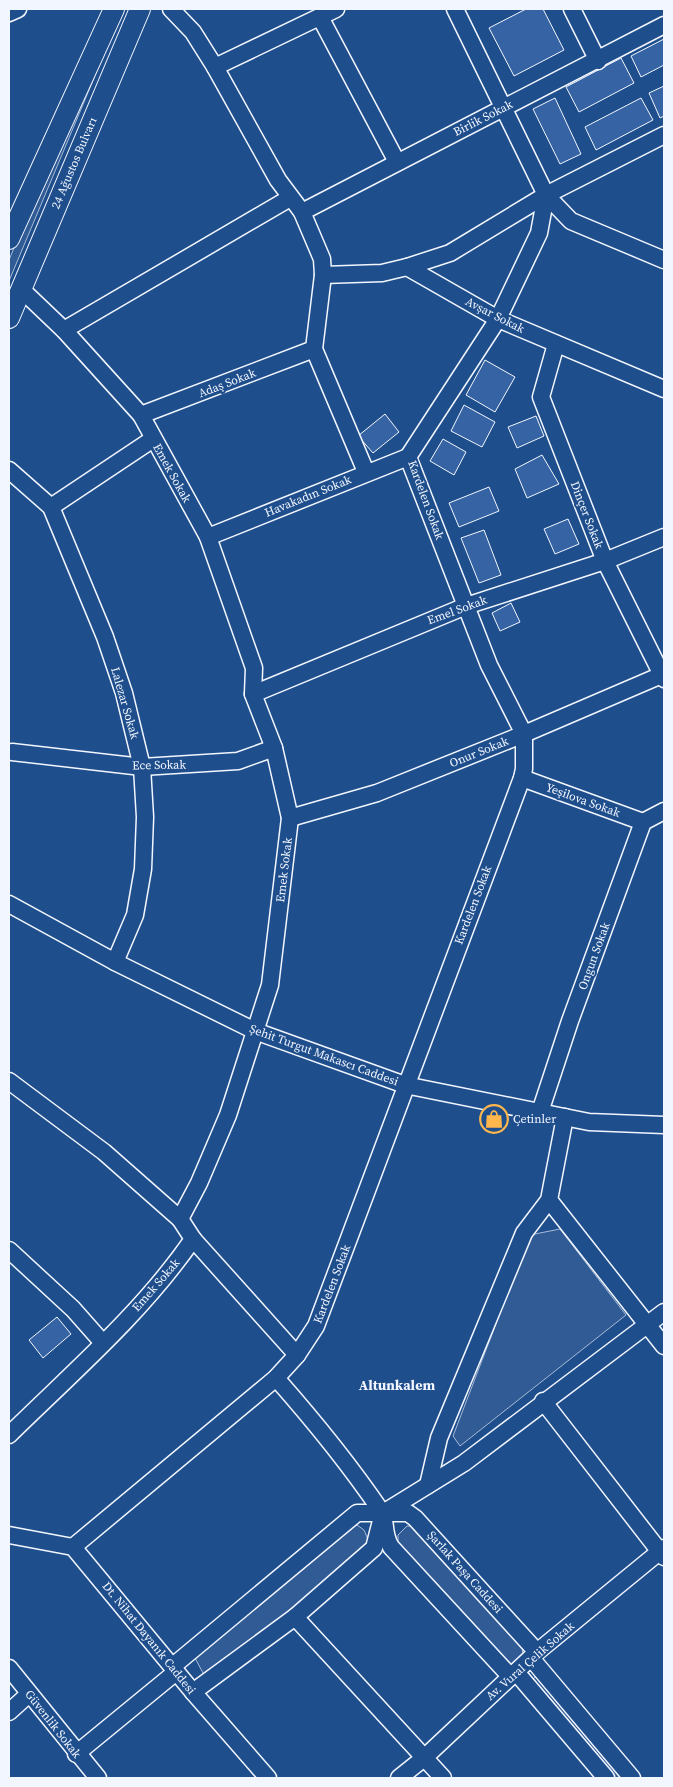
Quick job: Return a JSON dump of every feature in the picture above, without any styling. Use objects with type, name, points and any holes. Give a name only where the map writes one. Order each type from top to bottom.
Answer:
[{"type":"main road","points":[[9,239],[114,9]]},
{"type":"main road","name":"24 Ağustos Bulvarı","points":[[9,318],[140,9]]},
{"type":"street","points":[[9,14],[18,9]]},
{"type":"street","points":[[171,9],[193,32],[290,198],[302,212],[322,259],[323,275],[314,349],[366,472]]},
{"type":"street","points":[[215,68],[336,9]]},
{"type":"street","points":[[455,9],[546,195],[571,221],[664,260]]},
{"type":"street","points":[[572,9],[598,61]]},
{"type":"street","points":[[320,17],[397,162]]},
{"type":"street","name":"Birlik Sokak","points":[[302,212],[504,107],[598,61],[664,25]]},
{"type":"street","points":[[323,275],[382,273],[450,253],[546,195],[664,135]]},
{"type":"street","name":"Kardelen Sokak","points":[[74,1547],[276,1378],[297,1355],[316,1326],[522,778],[524,769],[524,734],[489,665],[408,457],[498,319],[538,233],[546,195]]},
{"type":"street","points":[[64,330],[290,198]]},
{"type":"street","name":"Avşar Sokak","points":[[407,267],[498,319],[664,389]]},
{"type":"street","name":"Emek Sokak","points":[[21,289],[64,330],[140,415],[208,537],[254,668],[253,694],[274,748],[290,818],[270,985],[228,1115],[199,1183],[180,1219]]},
{"type":"street","name":"Dinçer Sokak","points":[[556,344],[541,397],[605,561],[664,676]]},
{"type":"street","name":"Adaş Sokak","points":[[140,415],[314,349]]},
{"type":"street","points":[[51,507],[153,440]]},
{"type":"street","name":"Havakadın Sokak","points":[[208,537],[366,472],[408,457]]},
{"type":"street","name":"Lalezar Sokak","points":[[9,470],[51,507],[105,638],[124,693],[142,767],[145,817],[144,869],[135,915],[115,962]]},
{"type":"street","name":"Emel Sokak","points":[[253,694],[466,606],[605,561],[664,537]]},
{"type":"street","name":"Onur Sokak","points":[[290,818],[377,793],[664,676]]},
{"type":"street","name":"Ece Sokak","points":[[12,752],[142,767],[238,761],[274,748]]},
{"type":"street","name":"Yeşilova Sokak","points":[[522,778],[644,822]]},
{"type":"street","points":[[644,822],[664,811]]},
{"type":"street","name":"Ongun Sokak","points":[[540,1112],[570,1021],[644,822]]},
{"type":"street","name":"Şehit Turgut Makascı Caddesi","points":[[9,904],[115,962],[255,1031],[405,1085],[565,1117],[620,1125],[664,1125]]},
{"type":"street","points":[[9,1081],[104,1152],[180,1219],[192,1240],[297,1355]]},
{"type":"street","points":[[428,1485],[439,1438],[524,1233],[549,1200],[565,1117]]},
{"type":"street","points":[[549,1200],[664,1346]]},
{"type":"street","name":"Emek Sokak","points":[[11,1430],[58,1390],[103,1343],[172,1269],[192,1240]]},
{"type":"street","points":[[9,1250],[73,1309],[103,1343]]},
{"type":"street","points":[[193,1692],[295,1617],[374,1548],[383,1513],[464,1463],[543,1401],[664,1312]]},
{"type":"street","points":[[276,1378],[325,1434],[383,1513],[385,1537],[391,1546],[513,1674],[606,1778]]},
{"type":"street","points":[[543,1401],[663,1552]]},
{"type":"street","name":"Şarlak Paşa Caddesi","points":[[76,1754],[357,1513],[408,1513],[415,1518],[534,1655],[632,1778]]},
{"type":"street","points":[[9,1535],[74,1547]]},
{"type":"street","name":"Dt. Nihat Dayanık Caddesi","points":[[74,1547],[193,1692],[268,1778]]},
{"type":"street","name":"Av. Vural Çelik Sokak","points":[[399,1778],[424,1758],[534,1655],[663,1552]]},
{"type":"street","points":[[295,1617],[443,1778]]},
{"type":"street","name":"Güvenlik Sokak","points":[[9,1668],[76,1754],[98,1778]]},
{"type":"street","points":[[9,1712],[30,1694]]},
{"type":"shaded area","points":[[113,9],[123,9],[9,281],[9,260]]},
{"type":"shaded area","points":[[560,1229],[626,1315],[460,1446],[453,1436],[530,1235]]},
{"type":"shaded area","points":[[357,1525],[364,1530],[370,1544],[213,1675],[205,1676],[195,1658],[353,1526]]},
{"type":"shaded area","points":[[407,1526],[412,1526],[522,1646],[523,1656],[516,1663],[507,1664],[398,1544],[398,1535]]},
{"type":"shaded area","points":[[537,1675],[623,1778],[616,1778],[532,1680]]},
{"type":"building","points":[[526,9],[543,9],[564,50],[514,76],[489,28]]},
{"type":"building","points":[[664,39],[664,65],[641,77],[631,56]]},
{"type":"building","points":[[621,58],[634,83],[579,112],[566,87]]},
{"type":"building","points":[[664,86],[664,116],[660,118],[649,93]]},
{"type":"building","points":[[555,98],[581,154],[560,164],[533,109]]},
{"type":"building","points":[[641,98],[653,120],[596,150],[585,127]]},
{"type":"building","points":[[485,360],[515,377],[495,412],[466,395]]},
{"type":"building","points":[[464,405],[495,422],[482,447],[451,431]]},
{"type":"building","points":[[385,414],[399,432],[373,453],[358,436]]},
{"type":"building","points":[[536,416],[544,436],[517,448],[508,427]]},
{"type":"building","points":[[443,439],[466,452],[454,475],[430,461]]},
{"type":"building","points":[[542,455],[559,484],[527,498],[515,469]]},
{"type":"building","points":[[489,487],[499,511],[459,527],[449,503]]},
{"type":"building","points":[[568,519],[579,544],[555,554],[544,529]]},
{"type":"building","points":[[484,530],[501,575],[479,583],[461,538]]},
{"type":"building","points":[[511,603],[520,622],[500,631],[492,613]]},
{"type":"building","points":[[57,1317],[71,1334],[43,1358],[29,1340]]},
{"type":"place","name":"Çetinler","points":[[494,1119]]},
{"type":"district","name":"Altunkalem","points":[[397,1385]]}]
